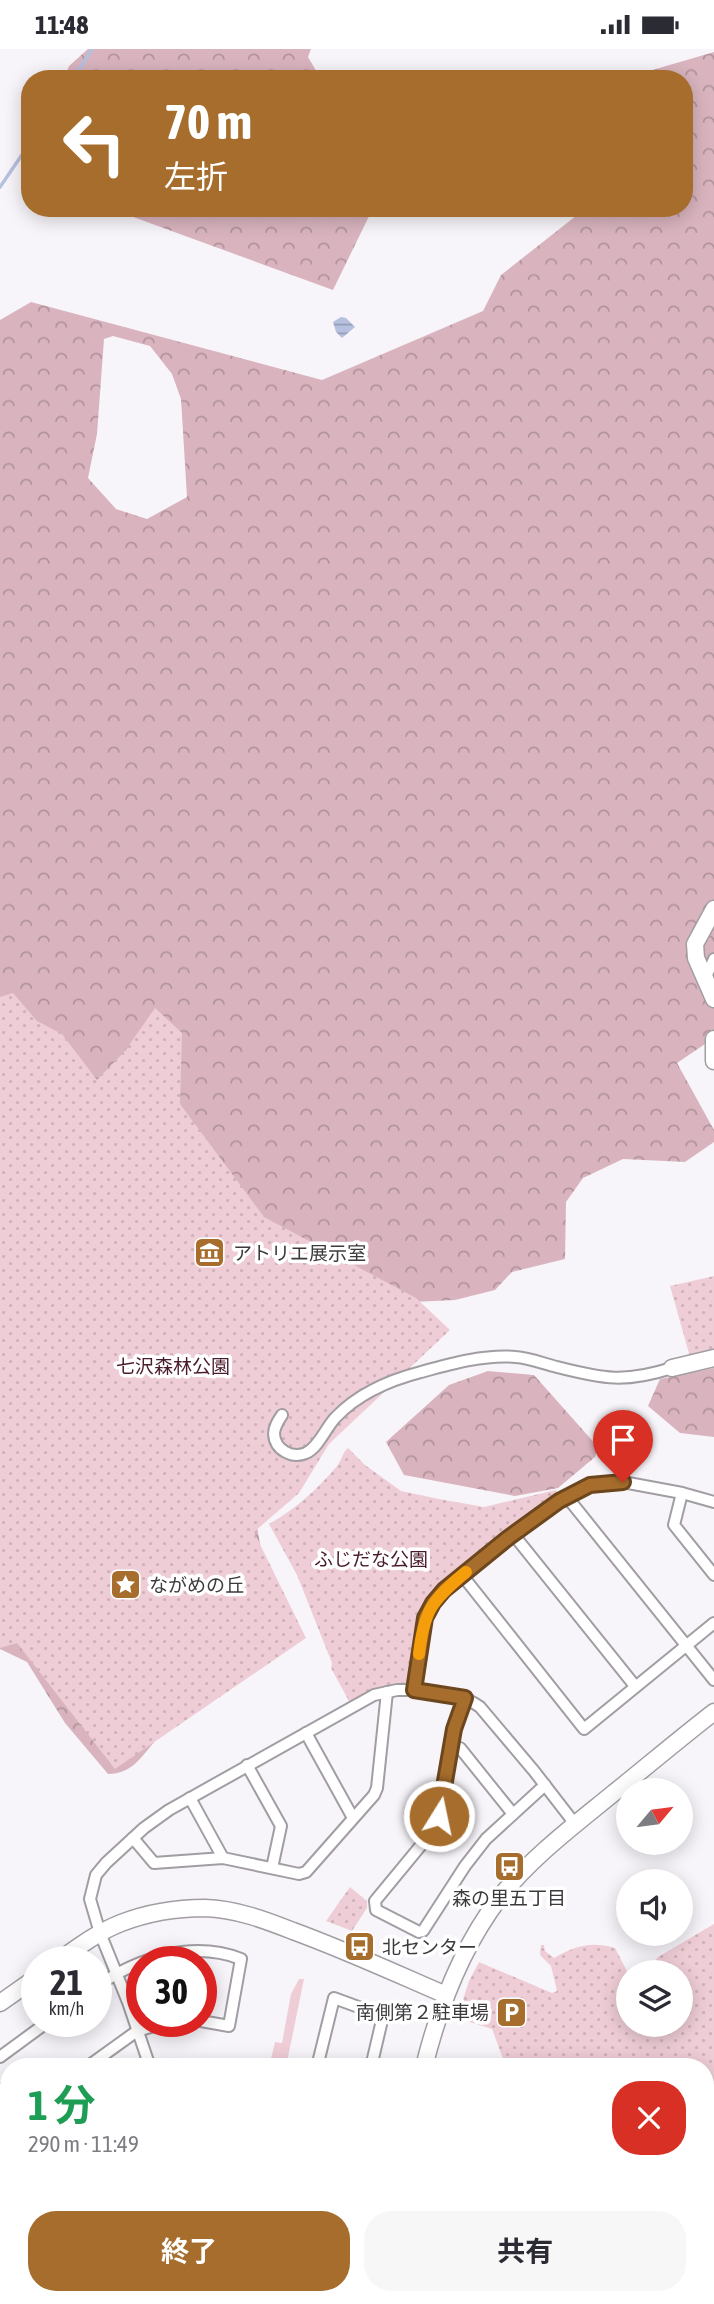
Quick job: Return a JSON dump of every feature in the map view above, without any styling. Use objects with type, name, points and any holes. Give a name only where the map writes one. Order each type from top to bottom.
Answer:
[{"type":"street","points":[[714,909],[695,944],[696,958],[714,999]]},
{"type":"street","points":[[705,979],[714,959]]},
{"type":"street","points":[[714,1039],[714,1061]]},
{"type":"street","points":[[282,1415],[274,1432],[276,1441],[285,1452],[300,1455],[310,1451],[335,1418],[349,1405],[370,1392],[430,1370],[464,1362],[515,1357],[611,1379],[646,1376],[714,1358]]},
{"type":"street","points":[[414,1690],[425,1618],[433,1603],[462,1575],[567,1497],[590,1485],[623,1482],[714,1502]]},
{"type":"street","points":[[682,1493],[674,1525],[714,1575]]},
{"type":"street","points":[[567,1497],[714,1680]]},
{"type":"street","points":[[513,1535],[635,1686]]},
{"type":"street","points":[[462,1575],[583,1728],[714,1623]]},
{"type":"street","points":[[126,2001],[90,1899],[96,1875],[132,1838],[169,1810],[374,1695],[414,1690],[472,1701],[488,1714],[575,1824]]},
{"type":"street","points":[[132,1838],[155,1863],[223,1858],[299,1874],[306,1872],[370,1801],[377,1788],[387,1692]]},
{"type":"street","points":[[465,1698],[454,1729],[439,1816],[427,1837],[375,1902],[376,1910],[419,1932],[423,1931],[486,1839],[545,1785]]},
{"type":"street","points":[[426,2058],[434,2026],[446,1995],[470,1943],[500,1898],[524,1870],[575,1824],[714,1712]]},
{"type":"street","points":[[306,1733],[353,1818]]},
{"type":"street","points":[[451,1746],[460,1748],[513,1814]]},
{"type":"street","points":[[247,1765],[281,1826],[272,1868]]},
{"type":"street","points":[[190,1798],[223,1858]]},
{"type":"street","points":[[81,1946],[100,1933],[137,1918],[184,1909],[208,1908],[239,1913],[339,1948],[446,1995]]},
{"type":"street","points":[[112,1976],[137,1963],[167,1954],[202,1951],[254,1961]]},
{"type":"street","points":[[217,2024],[229,2026],[241,1959]]},
{"type":"street","points":[[0,2003],[21,1988]]},
{"type":"street","points":[[319,2058],[334,1998],[383,2016],[373,2058]]},
{"type":"street","points":[[0,2057],[27,2037]]},
{"type":"street","points":[[100,2058],[129,2037]]},
{"type":"street","points":[[139,2037],[147,2058]]},
{"type":"green space","points":[[88,49],[311,49],[308,57],[316,70],[67,70]]},
{"type":"green space","points":[[714,52],[714,1038],[677,1063],[714,1130],[714,1142],[685,1162],[623,1159],[583,1178],[566,1202],[565,1259],[512,1272],[495,1290],[455,1300],[412,1302],[257,1527],[264,1566],[156,1740],[130,1768],[108,1774],[65,1723],[27,1662],[0,1649],[0,320],[31,302],[322,380],[483,311],[501,275],[575,217],[693,217],[693,70],[652,70]],"holes":[[[113,336],[150,346],[172,374],[181,399],[187,497],[147,519],[116,509],[88,478],[97,434],[104,339]]]},
{"type":"green space","points":[[133,217],[369,217],[333,290]]},
{"type":"green space","name":"七沢森林公園","points":[[13,993],[37,1021],[62,1034],[97,1080],[125,1051],[155,1008],[182,1033],[180,1104],[264,1217],[416,1298],[450,1330],[329,1444],[299,1493],[254,1532],[306,1638],[115,1769],[17,1643],[0,1648],[0,997]]},
{"type":"green space","points":[[714,1276],[714,1351],[690,1357],[670,1286]]},
{"type":"green space","points":[[714,1368],[714,1437],[680,1433],[648,1406],[660,1379]]},
{"type":"green space","points":[[488,1371],[534,1375],[598,1447],[595,1457],[558,1488],[515,1496],[404,1475],[386,1442],[449,1385]]},
{"type":"green space","name":"ふじだな公園","points":[[348,1448],[365,1465],[401,1491],[484,1507],[556,1490],[559,1497],[436,1595],[410,1687],[350,1703],[331,1668],[332,1663],[297,1575],[269,1524],[314,1491],[337,1466]]},
{"type":"green space","points":[[350,1887],[367,1901],[367,1908],[352,1931],[326,1921]]},
{"type":"green space","points":[[714,1924],[714,2058],[503,2058],[492,2029],[457,2018],[469,1981],[479,1962],[552,1993],[557,1991],[551,1966],[540,1955],[541,1945],[544,1945],[545,1951],[554,1958],[569,1950],[598,1945],[615,1948],[621,1960],[616,1960],[616,2037],[693,2037],[693,1960],[656,1960],[677,1946],[693,1946],[693,1936]]},
{"type":"green space","points":[[299,1979],[304,1979],[288,2058],[271,2058],[275,2042],[282,2043],[291,1994]]},
{"type":"water","points":[[341,317],[355,327],[342,338],[336,332],[333,322]]},
{"type":"waterway","points":[[79,70],[92,49]]},
{"type":"waterway","points":[[0,187],[21,156]]},
{"type":"slow traffic","points":[[419,1654],[425,1618],[433,1603],[466,1572]]},
{"type":"place","name":"アトリエ展示室","points":[[210,1253]]},
{"type":"place","name":"ながめの丘","points":[[126,1585]]},
{"type":"place","name":"森の里五丁目","points":[[509,1867]]},
{"type":"place","name":"北センター","points":[[359,1947]]},
{"type":"place","name":"南側第２駐車場","points":[[512,2012]]},
{"type":"route","points":[[439,1816],[454,1729],[465,1698],[414,1690],[422,1629],[433,1603],[444,1590],[508,1538],[559,1501],[590,1485],[623,1482]]}]
